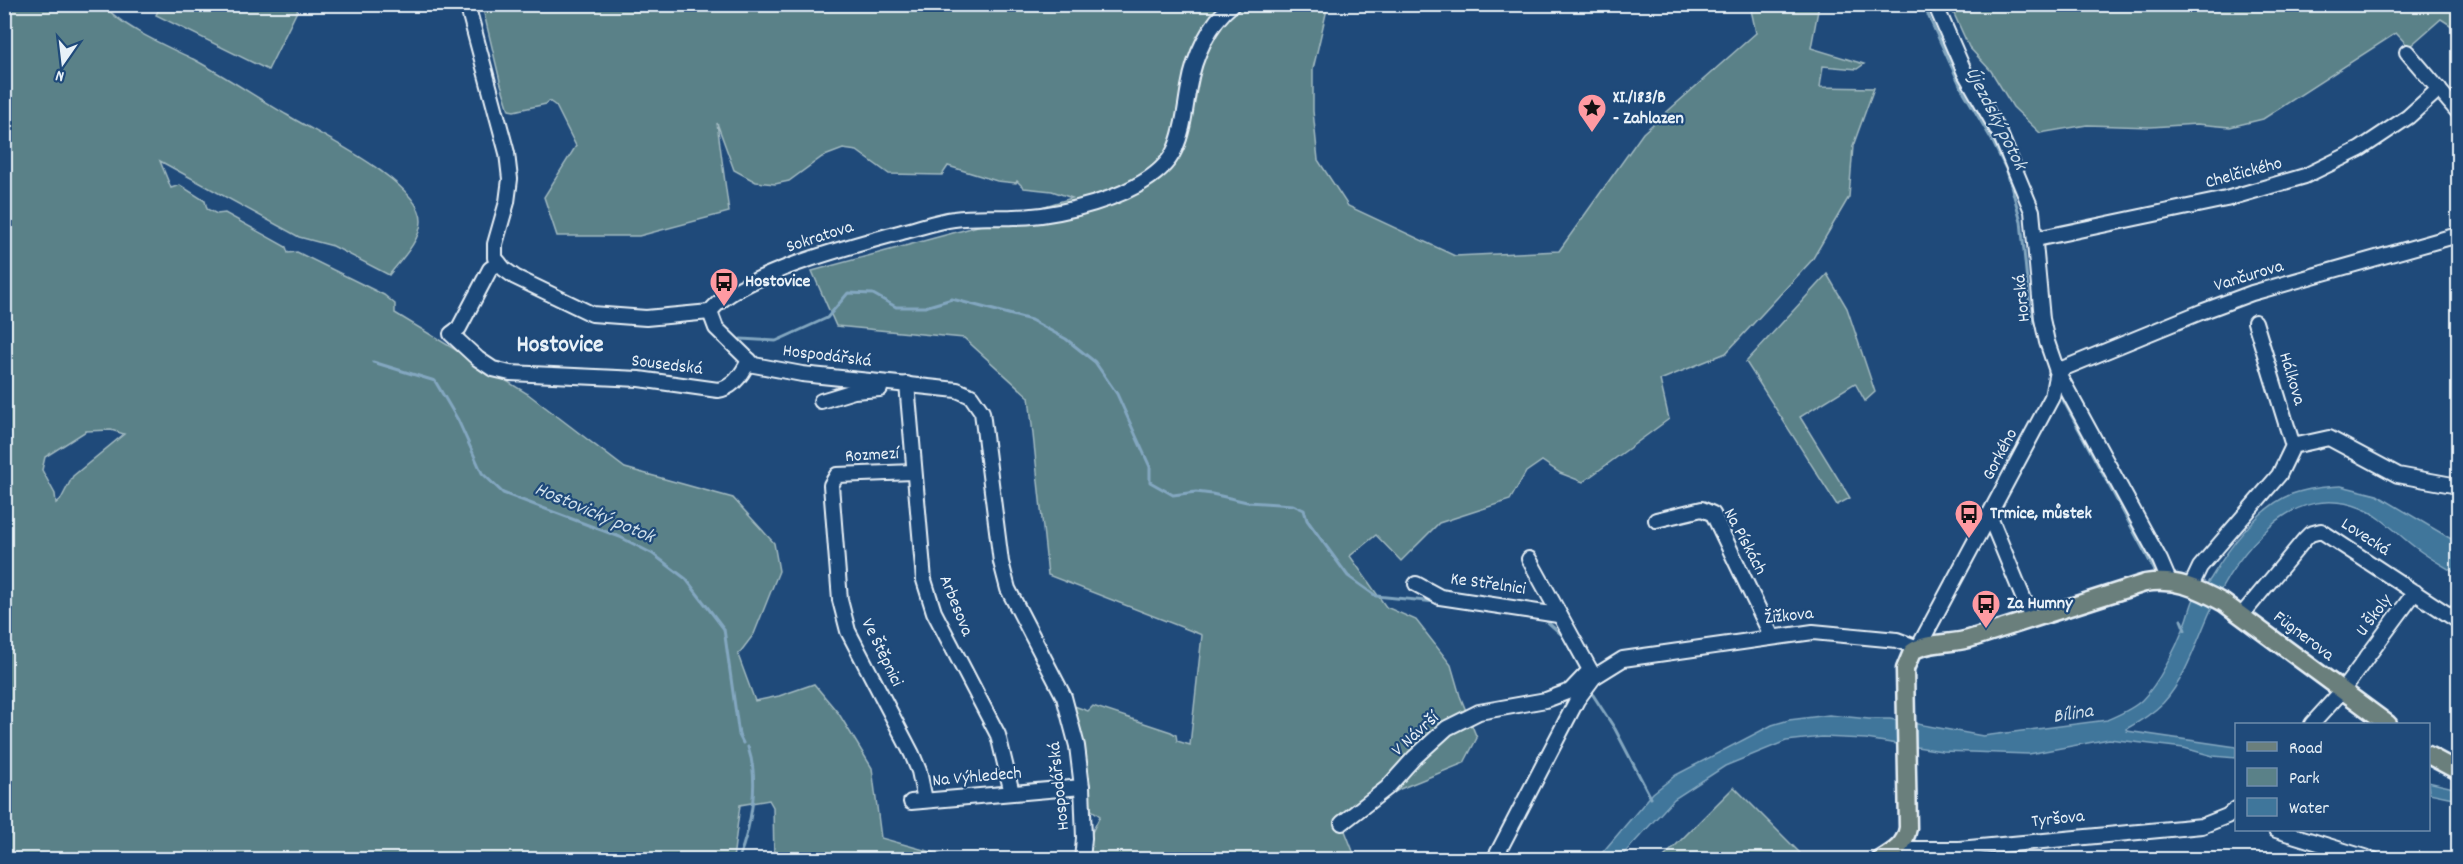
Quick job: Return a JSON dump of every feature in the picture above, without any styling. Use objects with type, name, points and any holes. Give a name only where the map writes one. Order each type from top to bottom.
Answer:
[{"type":"main road","name":"Žižkova","points":[[1918,648],[1952,644],[2145,583],[2169,581],[2195,587]]},
{"type":"main road","name":"Fügnerova","points":[[2195,587],[2224,603],[2387,723]]},
{"type":"main road","points":[[1881,860],[1901,854],[1907,836],[1906,664],[1912,652],[1918,648]]},
{"type":"main road","points":[[2430,755],[2457,766]]},
{"type":"street","points":[[467,4],[507,153],[510,179],[507,202],[495,244],[495,258],[515,277],[592,314],[646,318],[710,312]]},
{"type":"street","name":"Sokratova","points":[[710,312],[735,292],[777,271],[863,242],[951,219],[977,216],[1016,218],[1067,210],[1136,187],[1157,172],[1174,150],[1182,127],[1189,84],[1210,30],[1233,4]]},
{"type":"street","name":"Horská","points":[[1935,4],[1965,73],[2001,136],[2032,211],[2042,319],[2057,371],[2160,560],[2169,581]]},
{"type":"street","points":[[2407,52],[2458,112]]},
{"type":"street","name":"Chelčického","points":[[2036,239],[2226,200],[2305,176],[2360,149],[2408,117],[2439,89]]},
{"type":"street","name":"Vančurova","points":[[2057,371],[2252,293],[2458,235]]},
{"type":"street","name":"Sousedská","points":[[499,263],[490,269],[459,328],[451,334],[478,359],[493,369],[526,375],[639,379],[718,390],[727,389],[745,369],[749,360]]},
{"type":"street","name":"Hospodářská","points":[[710,312],[716,328],[754,365],[802,374],[957,390],[971,396],[982,412],[1001,562],[1008,589],[1064,697],[1077,746],[1082,787],[1084,838],[1082,860]]},
{"type":"street","name":"Hálkova","points":[[2255,322],[2293,446]]},
{"type":"street","name":"Gorkého","points":[[1918,648],[2052,397],[2057,371]]},
{"type":"street","points":[[821,401],[854,391],[905,384]]},
{"type":"street","name":"Arbesova","points":[[905,384],[924,580],[934,612],[998,735],[1012,793]]},
{"type":"street","points":[[2195,587],[2200,567],[2279,475],[2293,446],[2329,438],[2398,475],[2458,486]]},
{"type":"street","name":"Rozmezí","points":[[833,479],[837,475],[913,472]]},
{"type":"street","name":"Ve Štěpnici","points":[[833,479],[831,485],[840,600],[848,631],[919,771],[918,801]]},
{"type":"street","name":"Na Pískách","points":[[1656,520],[1702,509],[1713,514],[1772,637]]},
{"type":"street","points":[[1989,515],[2032,619]]},
{"type":"street","name":"Lovecká","points":[[2241,616],[2305,538],[2315,531],[2326,534],[2458,621]]},
{"type":"street","name":"Ke Střelnici","points":[[1529,558],[1592,674]]},
{"type":"street","name":"Ke Střelnici","points":[[1416,584],[1440,597],[1558,615]]},
{"type":"street","name":"U Školy","points":[[2342,691],[2415,592]]},
{"type":"street","name":"Žižkova","points":[[1494,860],[1592,674],[1623,659],[1813,632],[1897,640],[1918,648]]},
{"type":"street","name":"V Návrší","points":[[1342,824],[1387,788],[1414,758],[1447,728],[1479,712],[1546,700],[1570,692],[1592,674]]},
{"type":"street","points":[[2313,723],[2342,691]]},
{"type":"street","name":"Na Výhledech","points":[[918,801],[1082,787]]},
{"type":"street","name":"Tyršova","points":[[1901,854],[2202,826],[2233,814]]},
{"type":"street","points":[[2279,831],[2374,860]]},
{"type":"green space","points":[[161,4],[300,5],[268,70],[156,15]]},
{"type":"green space","points":[[692,4],[693,7],[695,4],[1328,5],[1313,69],[1313,111],[1318,160],[1348,206],[1455,256],[1559,251],[1643,133],[1756,33],[1750,5],[1819,5],[1811,48],[1864,64],[1857,69],[1823,66],[1820,87],[1874,88],[1853,146],[1849,197],[1812,260],[1726,353],[1660,380],[1669,419],[1583,482],[1560,473],[1542,461],[1526,472],[1510,500],[1439,523],[1401,561],[1376,535],[1350,556],[1386,607],[1416,620],[1451,665],[1460,696],[1477,738],[1464,763],[1400,789],[1342,823],[1356,859],[1079,859],[1100,816],[1089,808],[1074,706],[1088,711],[1093,706],[1171,732],[1176,735],[1177,741],[1190,745],[1202,635],[1048,575],[1029,397],[964,338],[836,326],[812,271],[1072,198],[1052,191],[1024,188],[1017,181],[1016,183],[997,181],[948,166],[942,175],[889,174],[857,151],[843,149],[822,157],[789,181],[775,184],[756,182],[734,170],[717,123],[729,212],[639,236],[557,236],[544,197],[576,146],[556,106],[549,101],[546,104],[509,110],[482,5]]},
{"type":"green space","points":[[4,5],[105,5],[111,13],[132,28],[193,59],[365,160],[404,191],[416,206],[421,221],[420,228],[409,250],[389,275],[333,246],[299,237],[160,161],[171,188],[180,185],[205,201],[207,209],[217,214],[225,213],[286,247],[288,253],[297,252],[384,295],[395,304],[395,313],[528,394],[625,468],[733,498],[774,543],[779,571],[754,634],[738,655],[755,701],[779,696],[814,684],[839,714],[872,768],[881,838],[956,859],[774,859],[773,807],[769,800],[740,805],[733,859],[5,859]],"holes":[[[111,430],[124,434],[73,476],[61,499],[56,503],[55,494],[42,470],[45,457],[86,431]]]},
{"type":"green space","points":[[1950,5],[2458,5],[2458,30],[2441,19],[2409,47],[2396,33],[2263,119],[2230,127],[2197,124],[2151,127],[2087,125],[2040,133],[2013,107],[1991,71],[1969,47]]},
{"type":"green space","points":[[1827,274],[1847,308],[1875,392],[1865,401],[1855,383],[1800,417],[1850,498],[1837,505],[1746,362]]},
{"type":"green space","points":[[1734,787],[1800,853],[1794,860],[1662,859]]},
{"type":"water","points":[[2341,486],[2377,495],[2458,543],[2458,575],[2421,552],[2369,511],[2349,504],[2314,503],[2292,511],[2272,525],[2243,555],[2228,577],[2215,601],[2190,660],[2171,693],[2155,710],[2126,729],[2127,731],[2235,747],[2235,758],[2213,756],[2184,748],[2109,739],[2029,754],[1942,751],[1866,739],[1822,737],[1786,741],[1725,766],[1674,799],[1619,859],[1596,860],[1653,793],[1676,775],[1772,725],[1789,720],[1829,715],[1890,719],[1983,736],[2107,720],[2125,712],[2142,700],[2155,684],[2177,644],[2196,596],[2235,542],[2256,518],[2292,494],[2323,487]]},
{"type":"water","points":[[2430,782],[2458,789],[2458,799],[2430,793]]},
{"type":"waterway","name":"Újezdský potok","points":[[1923,4],[1961,87],[2007,171],[2021,221],[2030,311],[2034,322]]},
{"type":"waterway","points":[[741,339],[776,341],[827,318],[848,293],[873,294],[896,307],[925,307],[952,299],[1031,320],[1066,339],[1095,362],[1117,394],[1150,467],[1150,482],[1173,495],[1196,492],[1247,502],[1293,505],[1304,510],[1307,520],[1348,576],[1376,596],[1436,602]]},
{"type":"waterway","name":"Hostovický potok","points":[[373,362],[435,381],[458,420],[482,473],[503,493],[620,537],[653,554],[686,579],[724,629],[739,735],[743,743]]},
{"type":"waterway","name":"Újezdský potok","points":[[2061,396],[2155,571]]},
{"type":"waterway","points":[[1543,618],[1563,636],[1583,673]]},
{"type":"waterway","name":"Újezdský potok","points":[[2181,620],[2185,630]]},
{"type":"waterway","points":[[1593,695],[1615,729],[1651,798]]},
{"type":"waterway","name":"Hostovický potok","points":[[738,860],[747,833],[754,789],[752,761],[748,747]]},
{"type":"place","name":"XI./183/B - Zahlazen","points":[[1592,134]]},
{"type":"place","name":"Hostovice","points":[[724,308]]},
{"type":"place","name":"Trmice, můstek","points":[[1969,540]]},
{"type":"place","name":"Za Humny","points":[[1986,630]]},
{"type":"district","name":"Hostovice","points":[[560,346]]},
{"type":"water label","name":"Bílina","points":[[2073,715]]}]
